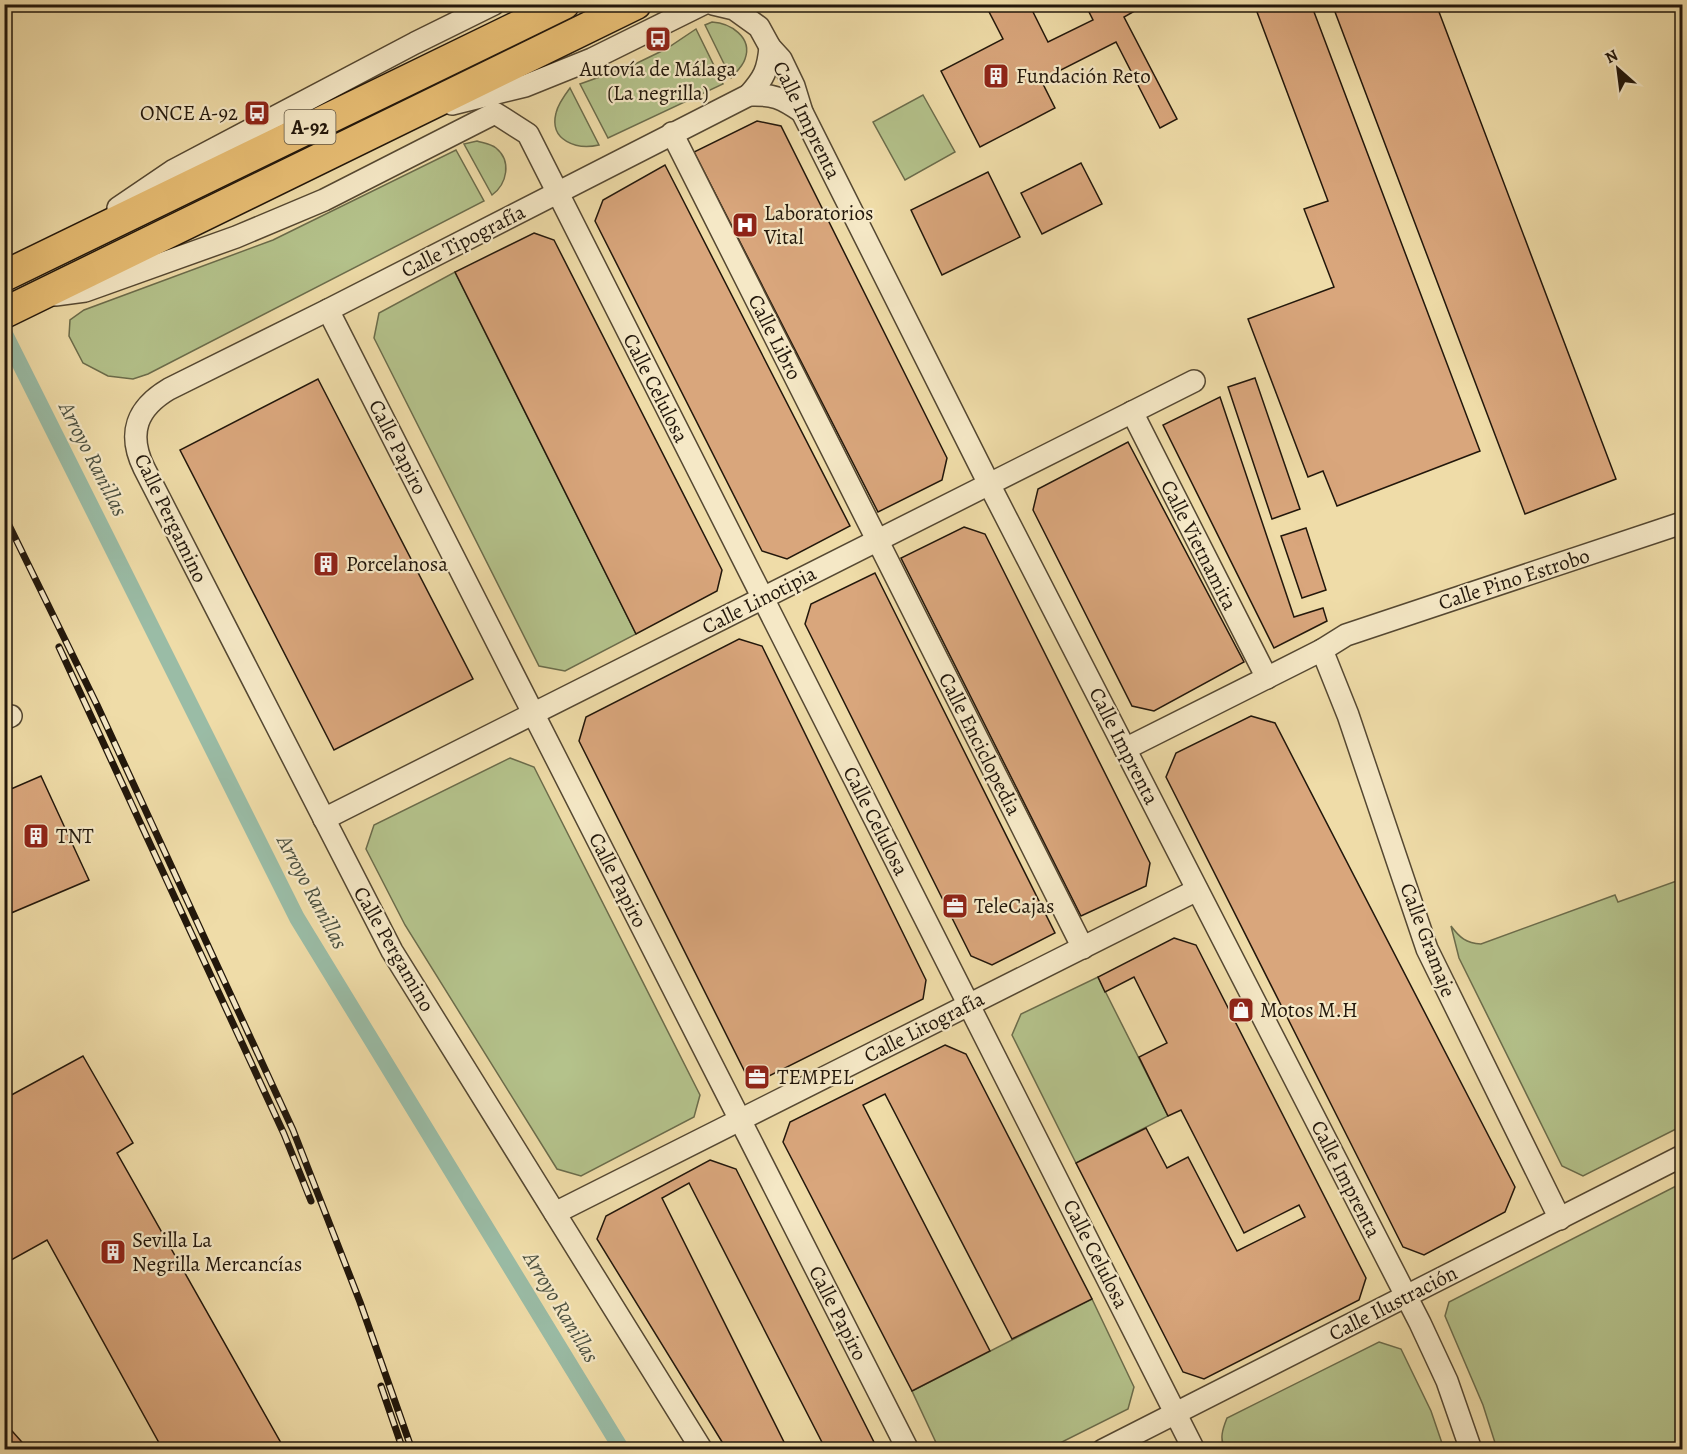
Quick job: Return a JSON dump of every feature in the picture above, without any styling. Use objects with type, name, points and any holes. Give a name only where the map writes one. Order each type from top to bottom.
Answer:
[{"type":"highway","name":"A-92","points":[[7,275],[564,4]]},
{"type":"highway","name":"A-92","points":[[20,306],[636,4]]},
{"type":"street","points":[[57,250],[174,170],[415,43],[495,4]]},
{"type":"street","points":[[413,113],[525,86],[592,59],[703,4]]},
{"type":"street","name":"Calle Imprenta","points":[[713,4],[734,9],[759,27],[780,59],[794,86],[802,112],[989,484],[1406,1296],[1447,1381],[1471,1449]]},
{"type":"street","name":"Calle Imprenta","points":[[759,4],[759,27]]},
{"type":"street","name":"Calle Imprenta","points":[[748,95],[762,79],[770,47]]},
{"type":"street","points":[[20,306],[86,291],[236,237],[324,200],[554,84],[592,59]]},
{"type":"street","points":[[748,95],[767,94],[784,99],[802,112]]},
{"type":"street","name":"Calle Tipografía","points":[[137,425],[144,408],[158,396],[748,95]]},
{"type":"street","name":"Calle Celulosa","points":[[495,113],[528,134],[1194,1449]]},
{"type":"street","name":"Calle Libro","points":[[672,133],[878,540]]},
{"type":"street","name":"Calle Papiro","points":[[328,310],[908,1449]]},
{"type":"street","name":"Calle Linotipia","points":[[324,819],[1194,381]]},
{"type":"street","name":"Calle Vietnamita","points":[[1132,412],[1267,678]]},
{"type":"street","name":"Calle Pergamino","points":[[137,425],[135,441],[138,458],[392,951],[702,1449]]},
{"type":"street","name":"Calle Pino Estrobo","points":[[1125,748],[1322,650],[1346,635],[1683,523]]},
{"type":"street","name":"Calle Enciclopedia","points":[[878,540],[1083,948]]},
{"type":"street","name":"Calle Gramaje","points":[[1322,650],[1348,715],[1427,949],[1560,1219]]},
{"type":"street","name":"Calle Litografía","points":[[555,1213],[1197,890]]},
{"type":"street","name":"Calle Ilustración","points":[[1102,1449],[1683,1156]]},
{"type":"green space","points":[[712,22],[732,28],[746,44],[744,62],[731,78],[705,25]]},
{"type":"green space","points":[[696,29],[723,84],[608,138],[580,84],[633,65],[666,49]]},
{"type":"green space","points":[[570,88],[599,145],[574,144],[561,137],[557,131],[555,123],[557,110]]},
{"type":"green space","points":[[923,95],[955,152],[905,180],[873,122]]},
{"type":"green space","points":[[477,141],[494,147],[501,153],[506,166],[504,179],[492,195],[464,144]]},
{"type":"green space","points":[[456,150],[484,201],[148,374],[133,379],[108,376],[83,363],[69,336],[70,320],[84,310],[273,240]]},
{"type":"green space","points":[[455,272],[636,634],[565,671],[539,666],[374,338],[379,313]]},
{"type":"green space","points":[[510,758],[534,767],[700,1095],[694,1117],[581,1176],[557,1169],[405,925],[366,849],[374,825]]},
{"type":"green space","points":[[1682,879],[1682,1126],[1583,1176],[1562,1166],[1459,958],[1451,926],[1464,939],[1481,944],[1615,895],[1618,902]]},
{"type":"green space","points":[[1098,977],[1168,1116],[1076,1163],[1012,1035],[1021,1014]]},
{"type":"green space","points":[[1682,1183],[1682,1449],[1497,1449],[1483,1405],[1445,1316],[1449,1302]]},
{"type":"green space","points":[[1092,1299],[1134,1387],[1128,1409],[1046,1450],[939,1449],[912,1391]]},
{"type":"green space","points":[[1379,1342],[1401,1349],[1431,1411],[1444,1449],[1225,1449],[1222,1437],[1227,1418]]},
{"type":"building","name":"Fundación Reto","points":[[985,4],[1029,4],[1048,42],[1093,20],[1085,4],[1147,4],[1124,17],[1177,119],[1160,128],[1116,42],[1041,80],[1055,108],[980,147],[941,71],[1003,39]]},
{"type":"building","points":[[1254,4],[1311,4],[1480,451],[1337,506],[1323,471],[1308,477],[1248,319],[1334,287],[1304,209],[1328,201]]},
{"type":"building","points":[[1332,4],[1436,4],[1616,479],[1525,514]]},
{"type":"building","points":[[757,121],[781,126],[947,458],[942,480],[878,512],[694,152]]},
{"type":"building","points":[[1081,163],[1102,204],[1042,234],[1021,193]]},
{"type":"building","points":[[665,165],[850,526],[787,559],[762,551],[595,221],[603,200]]},
{"type":"building","points":[[988,172],[1020,237],[942,275],[911,210]]},
{"type":"building","points":[[534,233],[554,240],[722,570],[717,591],[636,634],[455,272]]},
{"type":"building","points":[[1255,378],[1300,509],[1272,519],[1228,387]]},
{"type":"building","name":"Porcelanosa","points":[[318,379],[473,679],[334,750],[180,450]]},
{"type":"building","points":[[1220,397],[1294,617],[1323,608],[1327,621],[1274,648],[1163,425]]},
{"type":"building","points":[[1128,442],[1244,662],[1154,711],[1132,706],[1033,510],[1038,489]]},
{"type":"building","points":[[964,527],[985,534],[1150,863],[1146,886],[1081,916],[901,558]]},
{"type":"building","points":[[1306,528],[1326,590],[1302,598],[1281,536]]},
{"type":"building","points":[[875,573],[1055,933],[992,965],[971,956],[805,624],[811,604]]},
{"type":"building","points":[[739,639],[762,646],[926,980],[923,999],[767,1077],[745,1072],[579,741],[586,717]]},
{"type":"building","points":[[4,666],[10,679],[4,681]]},
{"type":"building","points":[[1251,716],[1275,723],[1515,1187],[1505,1212],[1424,1255],[1403,1247],[1166,777],[1176,753]]},
{"type":"building","name":"TNT","points":[[41,776],[89,880],[4,916],[4,792]]},
{"type":"building","points":[[1174,938],[1196,945],[1366,1278],[1359,1300],[1204,1379],[1183,1372],[1076,1163],[1146,1128],[1167,1168],[1188,1157],[1237,1251],[1305,1217],[1299,1205],[1244,1233],[1181,1110],[1168,1116],[1139,1057],[1167,1043],[1134,977],[1105,992],[1098,977]]},
{"type":"building","points":[[945,1045],[966,1054],[1092,1299],[1012,1339],[885,1094],[863,1105],[990,1351],[912,1391],[783,1142],[790,1122]]},
{"type":"building","name":"Sevilla La Negrilla Mercancías","points":[[83,1056],[133,1143],[117,1153],[285,1450],[163,1450],[47,1240],[4,1264],[4,1099]]},
{"type":"building","points":[[710,1160],[736,1169],[878,1450],[826,1450],[689,1183],[662,1198],[788,1450],[727,1450],[597,1239],[606,1216]]},
{"type":"building","points":[[4,1422],[29,1450],[4,1450]]},
{"type":"waterway","name":"Arroyo Ranillas","points":[[4,332],[297,918],[622,1450]]},
{"type":"railway","points":[[4,515],[97,705],[293,1130],[360,1302],[412,1450]]},
{"type":"railway","points":[[59,647],[284,1134],[311,1201]]},
{"type":"railway","points":[[381,1386],[403,1450]]},
{"type":"place","name":"Autovía de Málaga (La negrilla)","points":[[658,39]]},
{"type":"place","name":"Fundación Reto","points":[[996,76]]},
{"type":"place","name":"ONCE A-92","points":[[257,113]]},
{"type":"place","name":"Laboratorios Vital","points":[[745,225]]},
{"type":"place","name":"Porcelanosa","points":[[326,564]]},
{"type":"place","name":"TNT","points":[[36,836]]},
{"type":"place","name":"TeleCajas","points":[[955,906]]},
{"type":"place","name":"Motos M.H","points":[[1241,1010]]},
{"type":"place","name":"TEMPEL","points":[[757,1077]]},
{"type":"place","name":"Sevilla La Negrilla Mercancías","points":[[113,1252]]}]
